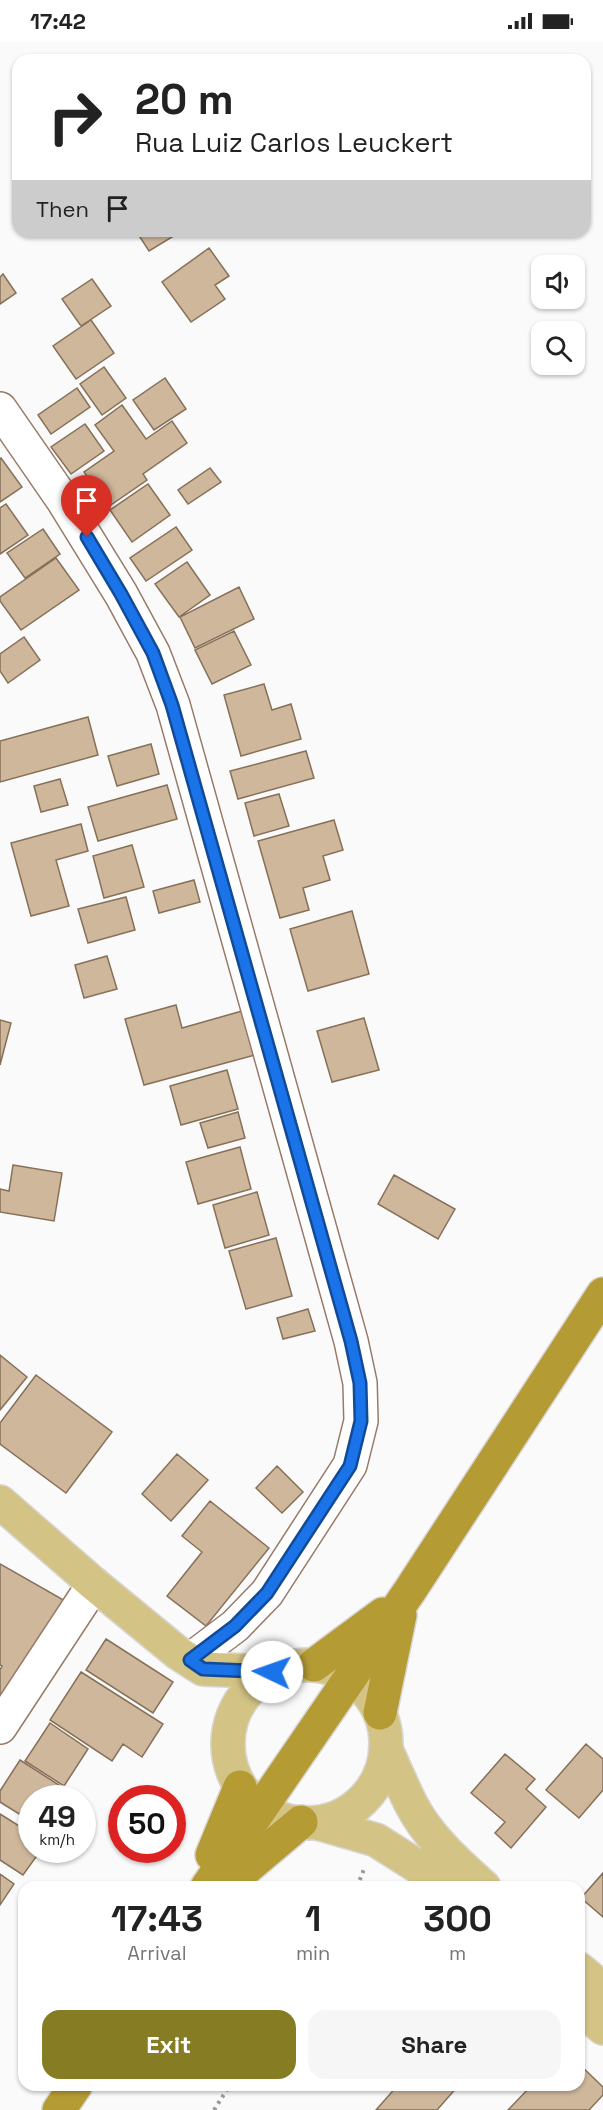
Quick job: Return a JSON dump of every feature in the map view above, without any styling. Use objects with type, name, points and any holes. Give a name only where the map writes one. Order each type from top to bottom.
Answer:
[{"type":"highway","points":[[202,1881],[251,1797],[351,1677],[603,1294]]},
{"type":"highway","points":[[314,1665],[404,1599]]},
{"type":"highway","points":[[380,1713],[404,1599]]},
{"type":"highway","points":[[210,1881],[251,1797]]},
{"type":"highway","points":[[232,1881],[309,1822]]},
{"type":"highway","points":[[59,2110],[72,2091]]},
{"type":"main road","points":[[0,1502],[93,1584],[196,1665],[272,1672]]},
{"type":"main road","points":[[309,1822],[343,1815],[365,1798],[376,1784],[386,1758],[386,1730],[376,1704],[351,1677],[314,1665],[298,1664],[272,1672],[254,1684],[236,1706],[228,1731],[228,1759],[251,1797],[289,1821],[309,1822],[376,1840],[417,1866],[467,1881]]},
{"type":"main road","points":[[196,1665],[228,1731]]},
{"type":"main road","points":[[386,1749],[412,1806],[435,1838],[450,1875]]},
{"type":"main road","points":[[585,1974],[603,1989]]},
{"type":"main road","points":[[585,2012],[603,2028]]},
{"type":"street","points":[[0,409],[63,500],[121,594],[153,653],[172,705],[351,1341],[360,1383],[361,1421],[350,1466],[267,1593],[196,1665]]},
{"type":"street","points":[[0,1727],[93,1584]]},
{"type":"path","points":[[214,2110],[226,2091]]},
{"type":"building","points":[[140,237],[172,237],[149,251]]},
{"type":"building","points":[[209,248],[229,276],[215,285],[225,299],[191,322],[162,282]]},
{"type":"building","points":[[3,274],[16,293],[0,304],[0,277]]},
{"type":"building","points":[[92,279],[111,306],[81,326],[62,299]]},
{"type":"building","points":[[91,320],[114,353],[76,379],[53,346]]},
{"type":"building","points":[[104,367],[126,398],[102,415],[80,384]]},
{"type":"building","points":[[165,378],[186,409],[154,430],[133,400]]},
{"type":"building","points":[[77,388],[90,407],[51,434],[38,415]]},
{"type":"building","points":[[122,405],[146,439],[172,421],[187,443],[143,474],[147,480],[108,507],[84,472],[114,451],[95,425]]},
{"type":"building","points":[[85,424],[104,451],[71,474],[51,447]]},
{"type":"building","points":[[0,459],[22,487],[0,502]]},
{"type":"building","points":[[210,468],[221,482],[188,504],[178,490]]},
{"type":"building","points":[[148,484],[170,515],[132,542],[110,510]]},
{"type":"building","points":[[6,504],[28,535],[0,554],[0,508]]},
{"type":"building","points":[[176,527],[192,550],[146,581],[130,558]]},
{"type":"building","points":[[43,529],[60,554],[25,578],[7,553]]},
{"type":"building","points":[[56,558],[79,590],[21,630],[0,601],[0,597]]},
{"type":"building","points":[[187,562],[210,595],[179,617],[155,584]]},
{"type":"building","points":[[239,587],[254,619],[195,648],[180,617]]},
{"type":"building","points":[[234,631],[251,665],[212,684],[195,650]]},
{"type":"building","points":[[24,637],[40,660],[8,683],[0,671],[0,654]]},
{"type":"building","points":[[264,684],[272,710],[291,704],[301,739],[241,756],[224,695]]},
{"type":"building","points":[[88,717],[98,755],[0,782],[0,741]]},
{"type":"building","points":[[151,744],[159,774],[117,786],[108,756]]},
{"type":"building","points":[[306,751],[314,778],[238,799],[230,771]]},
{"type":"building","points":[[60,779],[68,805],[41,812],[34,786]]},
{"type":"building","points":[[167,785],[177,819],[98,841],[88,807]]},
{"type":"building","points":[[279,794],[289,826],[254,836],[245,803]]},
{"type":"building","points":[[334,820],[343,850],[323,856],[330,880],[303,888],[309,910],[280,918],[258,841]]},
{"type":"building","points":[[81,824],[88,851],[56,860],[69,906],[31,916],[11,843]]},
{"type":"building","points":[[132,845],[144,887],[104,898],[93,856]]},
{"type":"building","points":[[194,880],[200,902],[159,913],[153,891]]},
{"type":"building","points":[[126,897],[135,930],[88,943],[78,909]]},
{"type":"building","points":[[352,911],[369,974],[308,991],[290,929]]},
{"type":"building","points":[[107,956],[117,989],[84,998],[75,965]]},
{"type":"building","points":[[176,1005],[182,1028],[242,1011],[255,1055],[144,1085],[125,1019]]},
{"type":"building","points":[[364,1018],[379,1070],[332,1082],[317,1031]]},
{"type":"building","points":[[0,1020],[11,1023],[0,1065]]},
{"type":"building","points":[[227,1070],[238,1109],[181,1125],[170,1086]]},
{"type":"building","points":[[238,1112],[245,1138],[208,1148],[200,1123]]},
{"type":"building","points":[[240,1147],[251,1189],[198,1204],[186,1162]]},
{"type":"building","points":[[13,1165],[62,1173],[54,1221],[0,1212],[0,1189],[9,1191]]},
{"type":"building","points":[[394,1175],[455,1209],[438,1239],[378,1204]]},
{"type":"building","points":[[257,1192],[269,1235],[225,1248],[213,1205]]},
{"type":"building","points":[[276,1238],[292,1296],[246,1309],[229,1251]]},
{"type":"building","points":[[308,1309],[315,1331],[283,1339],[277,1318]]},
{"type":"building","points":[[0,1355],[27,1377],[0,1410]]},
{"type":"building","points":[[36,1375],[112,1432],[66,1493],[0,1444],[0,1423]]},
{"type":"building","points":[[177,1454],[208,1480],[171,1521],[142,1494]]},
{"type":"building","points":[[277,1466],[303,1492],[282,1513],[256,1488]]},
{"type":"building","points":[[210,1501],[269,1548],[206,1626],[167,1596],[202,1552],[182,1536]]},
{"type":"building","points":[[0,1564],[67,1602],[0,1720],[0,1670],[2,1666],[0,1665]]},
{"type":"building","points":[[106,1639],[173,1682],[153,1713],[86,1670]]},
{"type":"building","points":[[81,1672],[163,1724],[142,1757],[123,1744],[112,1761],[50,1720]]},
{"type":"building","points":[[50,1723],[88,1749],[65,1785],[25,1761]]},
{"type":"building","points":[[586,1744],[603,1759],[603,1790],[579,1818],[546,1790]]},
{"type":"building","points":[[505,1754],[535,1779],[526,1789],[546,1807],[511,1848],[495,1833],[505,1822],[471,1793]]},
{"type":"building","points":[[20,1760],[59,1785],[18,1785],[18,1813],[0,1802],[0,1791]]},
{"type":"building","points":[[0,1814],[18,1825],[18,1863],[32,1863],[23,1875],[0,1860]]},
{"type":"building","points":[[603,1873],[603,1917],[585,1901],[585,1893]]},
{"type":"building","points":[[0,1874],[14,1884],[0,1905]]},
{"type":"building","points":[[585,2070],[603,2087],[603,2095],[589,2110],[508,2110],[526,2091],[585,2091]]},
{"type":"building","points":[[393,2091],[454,2091],[437,2110],[376,2110]]},
{"type":"route","points":[[87,537],[153,653],[172,705],[351,1341],[360,1383],[361,1421],[350,1466],[267,1593],[235,1626],[190,1660],[203,1669],[272,1672]]}]
